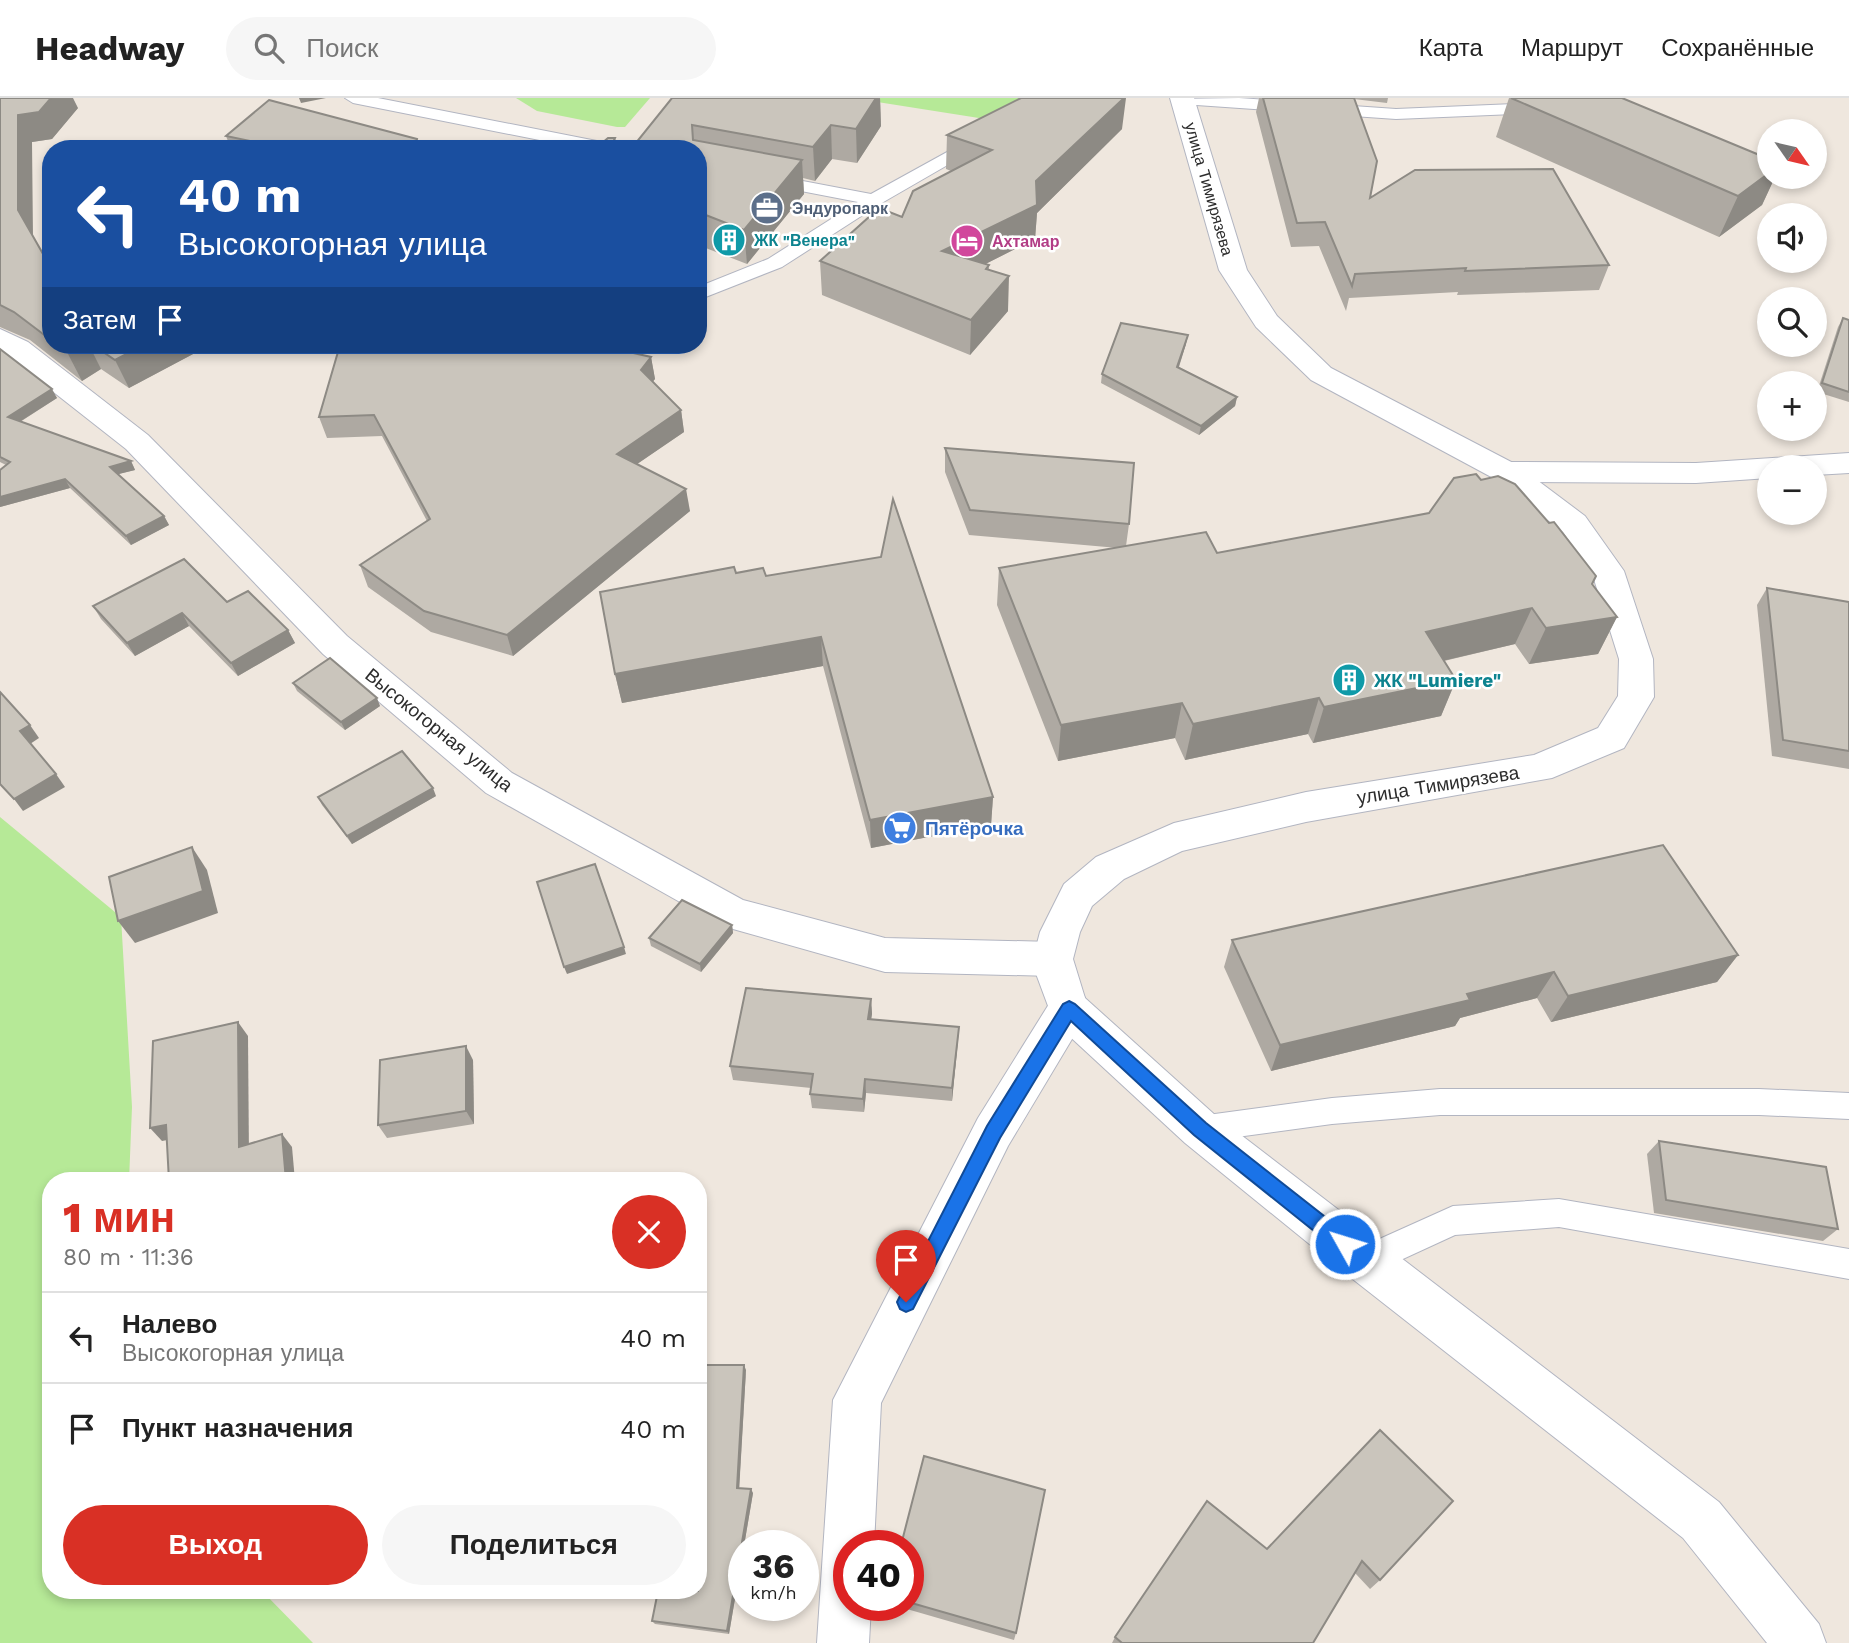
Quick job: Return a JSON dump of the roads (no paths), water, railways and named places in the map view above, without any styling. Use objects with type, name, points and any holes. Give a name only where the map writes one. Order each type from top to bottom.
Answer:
[{"type":"street","name":"улица Тимирязева","points":[[1053,958],[1059,932],[1078,895],[1110,868],[1174,838],[1306,807],[1539,768],[1611,738],[1636,697],[1636,659],[1608,571],[1574,524],[1506,472],[1321,374],[1266,321],[1233,270],[1182,98]]},
{"type":"street","name":"Высокогорная улица","points":[[0,338],[18,348],[137,442],[335,645],[499,783],[733,913],[885,955],[1053,958]]},
{"type":"street","points":[[1827,464],[1849,463]]},
{"type":"street","name":"улица Тимирязева","points":[[1506,472],[1696,473],[1757,469]]},
{"type":"street","points":[[1053,958],[1069,1009],[1200,1129],[1701,1520],[1800,1643]]},
{"type":"street","points":[[842,1643],[857,1400],[993,1132],[1069,1009]]},
{"type":"lane","points":[[353,98],[566,140]]},
{"type":"lane","points":[[1182,98],[1396,114],[1558,107]]},
{"type":"lane","points":[[707,290],[775,263],[874,200],[993,132]]},
{"type":"lane","points":[[707,168],[874,200]]},
{"type":"lane","points":[[1200,1129],[1332,1111],[1440,1102],[1759,1102],[1849,1106]]},
{"type":"lane","points":[[1366,1261],[1453,1221],[1559,1213],[1849,1264]]},
{"type":"place","name":"Эндуропарк","points":[[767,208]]},
{"type":"place","name":"ЖК \"Венера\"","points":[[729,240]]},
{"type":"place","name":"Ахтамар","points":[[967,241]]},
{"type":"place","name":"ЖК \"Lumiere\"","points":[[1349,680]]},
{"type":"place","name":"Пятёрочка","points":[[900,828]]}]
